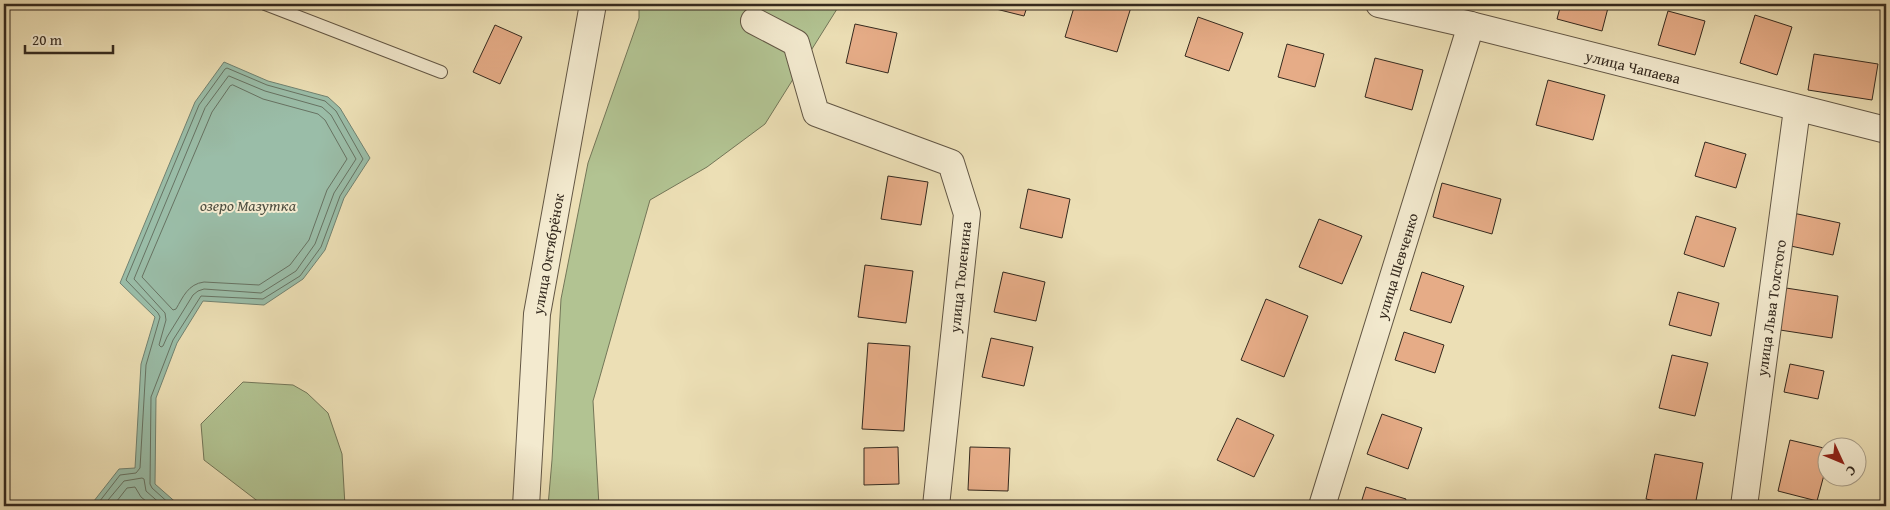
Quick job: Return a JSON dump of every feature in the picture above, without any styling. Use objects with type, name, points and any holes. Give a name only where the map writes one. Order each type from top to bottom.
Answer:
[{"type":"street","name":"улица Октябрёнок","points":[[526,506],[536,314],[593,4]]},
{"type":"street","name":"улица Чапаева","points":[[1379,4],[1471,25],[1886,130]]},
{"type":"street","name":"улица Тюленина","points":[[754,21],[796,42],[816,113],[951,163],[967,214],[936,506]]},
{"type":"street","name":"улица Шевченко","points":[[1322,506],[1471,25]]},
{"type":"street","name":"улица Льва Толстого","points":[[1744,506],[1797,109]]},
{"type":"lane","points":[[265,4],[441,72]]},
{"type":"shaded area","points":[[639,4],[837,4],[837,9],[765,124],[707,167],[650,200],[593,401],[599,506],[548,506],[561,299],[588,163],[639,18]]},
{"type":"shaded area","points":[[243,382],[293,385],[307,393],[328,413],[342,454],[345,506],[264,506],[204,460],[201,424]]},
{"type":"water","name":"озеро Мазутка","points":[[224,62],[268,81],[328,97],[340,108],[370,158],[344,198],[325,250],[303,279],[264,305],[203,301],[177,343],[156,398],[155,484],[180,506],[90,506],[119,469],[135,468],[141,364],[155,317],[120,283],[195,102]]},
{"type":"building","points":[[985,4],[1028,4],[1024,16],[984,6]]},
{"type":"building","points":[[1075,4],[1132,4],[1117,52],[1065,37]]},
{"type":"building","points":[[1561,4],[1609,4],[1602,31],[1557,19]]},
{"type":"building","points":[[1668,11],[1705,21],[1695,55],[1658,45]]},
{"type":"building","points":[[1755,15],[1792,27],[1777,75],[1740,63]]},
{"type":"building","points":[[1198,17],[1243,33],[1229,71],[1185,56]]},
{"type":"building","points":[[855,24],[897,33],[888,73],[846,63]]},
{"type":"building","points":[[495,25],[522,37],[500,84],[473,72]]},
{"type":"building","points":[[1287,44],[1324,54],[1315,87],[1278,77]]},
{"type":"building","points":[[1814,54],[1878,64],[1872,100],[1808,90]]},
{"type":"building","points":[[1375,58],[1423,70],[1412,110],[1365,97]]},
{"type":"building","points":[[1548,80],[1605,95],[1593,140],[1536,125]]},
{"type":"building","points":[[1705,142],[1746,154],[1736,188],[1695,176]]},
{"type":"building","points":[[888,176],[928,182],[921,225],[881,219]]},
{"type":"building","points":[[1442,183],[1501,199],[1492,234],[1433,217]]},
{"type":"building","points":[[1028,189],[1070,199],[1062,238],[1020,228]]},
{"type":"building","points":[[1793,213],[1840,223],[1833,255],[1786,245]]},
{"type":"building","points":[[1696,216],[1736,228],[1724,267],[1684,254]]},
{"type":"building","points":[[1319,219],[1362,236],[1342,284],[1299,267]]},
{"type":"building","points":[[865,265],[913,271],[906,323],[858,317]]},
{"type":"building","points":[[1003,272],[1045,282],[1036,321],[994,312]]},
{"type":"building","points":[[1422,272],[1464,286],[1451,323],[1410,310]]},
{"type":"building","points":[[1786,288],[1838,296],[1832,338],[1780,330]]},
{"type":"building","points":[[1678,292],[1719,303],[1711,336],[1669,325]]},
{"type":"building","points":[[1266,299],[1308,316],[1284,377],[1241,360]]},
{"type":"building","points":[[1404,332],[1444,345],[1435,373],[1395,360]]},
{"type":"building","points":[[991,338],[1033,347],[1024,386],[982,377]]},
{"type":"building","points":[[868,343],[910,346],[904,431],[862,429]]},
{"type":"building","points":[[1672,355],[1708,363],[1695,416],[1659,408]]},
{"type":"building","points":[[1790,364],[1824,371],[1818,399],[1784,392]]},
{"type":"building","points":[[1382,414],[1422,428],[1408,469],[1367,454]]},
{"type":"building","points":[[1237,418],[1274,435],[1254,477],[1217,460]]},
{"type":"building","points":[[1790,440],[1818,447],[1818,488],[1820,488],[1817,501],[1778,491]]},
{"type":"building","points":[[898,447],[899,484],[864,485],[864,448]]},
{"type":"building","points":[[970,447],[1010,448],[1008,491],[968,490]]},
{"type":"building","points":[[1655,454],[1703,463],[1695,506],[1681,506],[1646,499]]},
{"type":"building","points":[[1366,487],[1406,499],[1404,506],[1360,506]]}]
